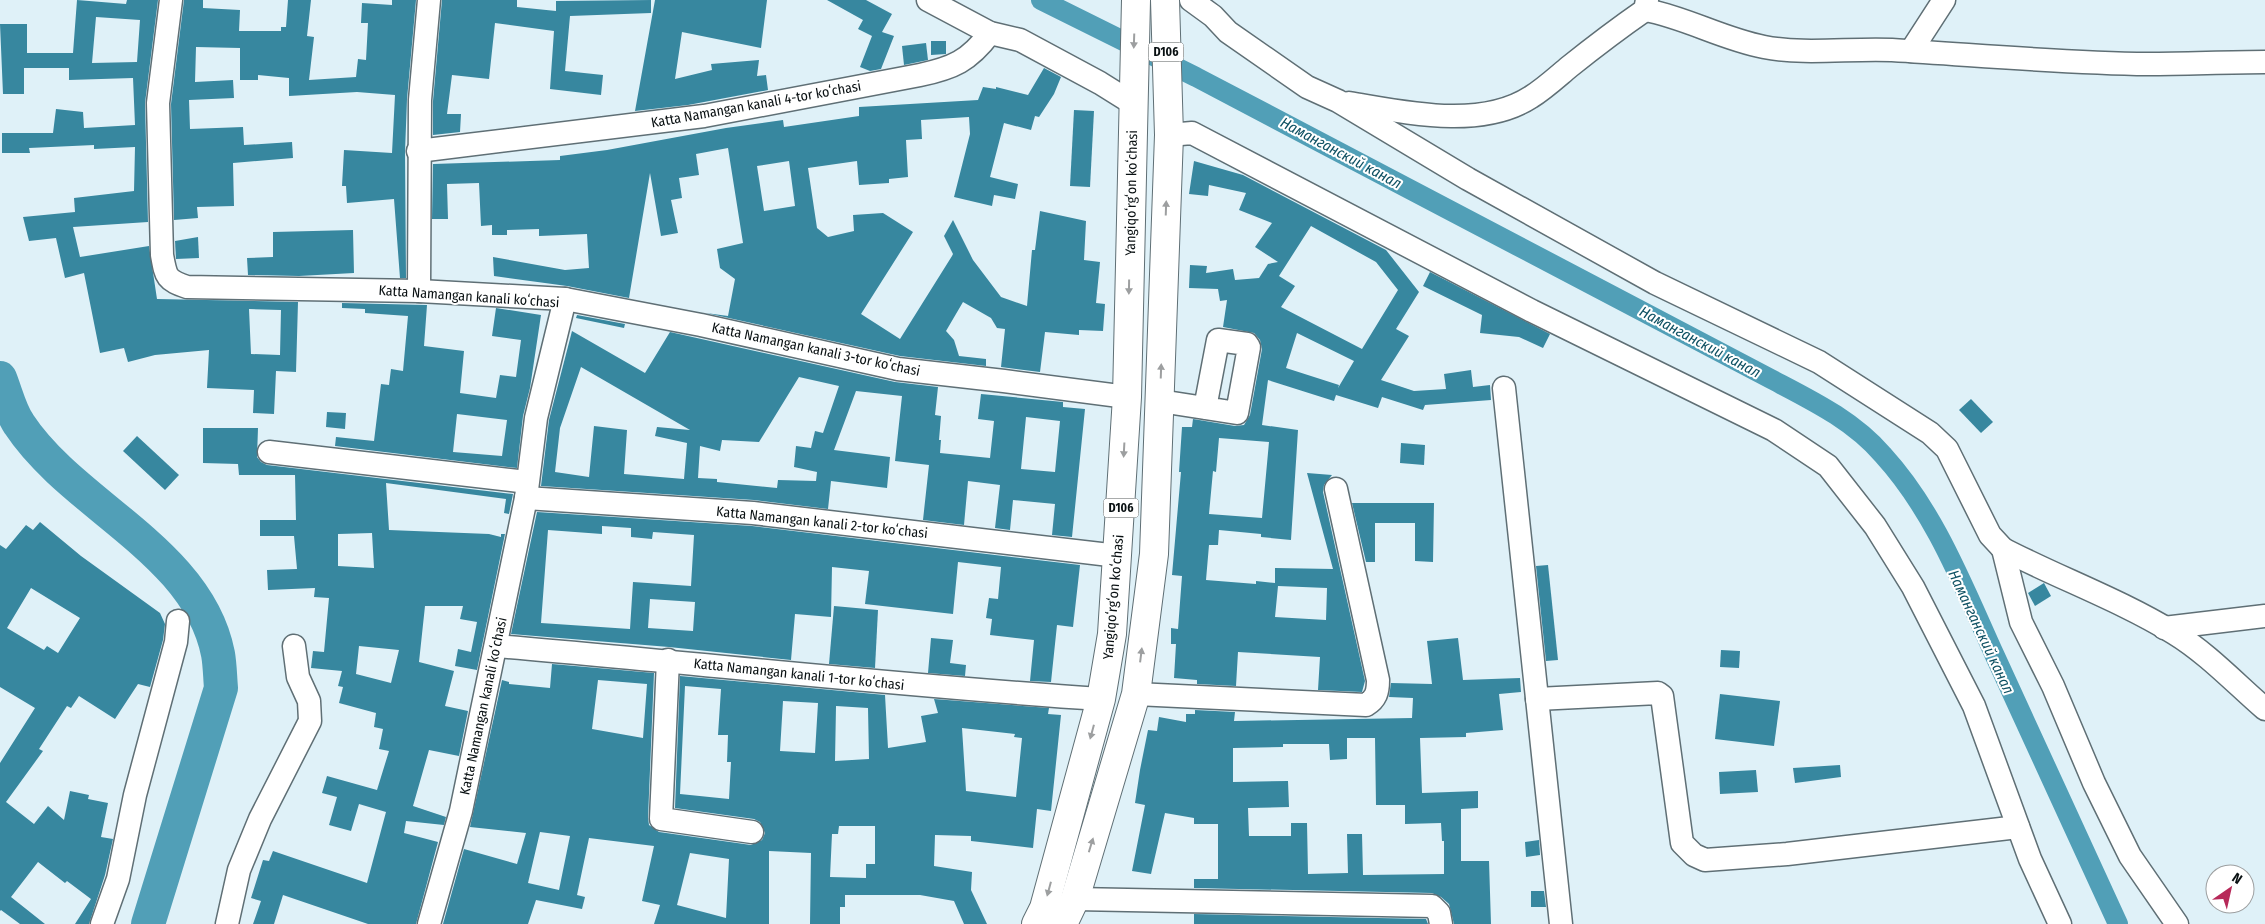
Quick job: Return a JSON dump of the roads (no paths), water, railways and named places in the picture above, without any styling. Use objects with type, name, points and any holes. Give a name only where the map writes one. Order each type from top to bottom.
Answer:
[{"type":"main road","name":"D106","points":[[1132,92],[1136,0]]},
{"type":"main road","name":"D106","points":[[1063,924],[1075,899],[1136,694],[1154,554],[1169,135],[1165,5]]},
{"type":"main road","name":"Yangiqoʻrgʻon koʻchasi","points":[[1036,924],[1044,908],[1101,699],[1112,634],[1127,398],[1132,92]]},
{"type":"street","name":"Katta Namangan kanali koʻchasi","points":[[170,0],[158,103],[162,255],[166,274],[172,282],[187,287],[208,288],[419,291],[565,299],[536,418],[527,490],[461,811],[429,924]]},
{"type":"street","points":[[419,291],[418,151],[420,100],[429,0]]},
{"type":"street","points":[[928,0],[990,33],[1020,40],[1100,82],[1132,92]]},
{"type":"street","points":[[1191,0],[1213,16],[1228,32],[1307,87],[1338,102],[1468,179],[1655,283],[1818,362],[1930,433],[1947,449],[1990,535],[2003,549],[2164,628],[2192,645],[2265,709]]},
{"type":"street","points":[[1911,51],[1944,0]]},
{"type":"street","points":[[1338,102],[1392,110],[1466,117],[1502,110],[1530,98],[1646,5],[1698,28],[1765,47],[1911,51],[2148,64],[2265,62]]},
{"type":"street","name":"Katta Namangan kanali 4-tor koʻchasi","points":[[418,151],[704,116],[946,70],[969,57],[990,33]]},
{"type":"street","points":[[1169,135],[1192,133],[1532,311],[1774,430],[1828,466],[1875,526],[1913,587],[1974,706],[2030,859],[2060,924]]},
{"type":"street","name":"Katta Namangan kanali 3-tor koʻchasi","points":[[565,299],[701,325],[898,369],[1127,398]]},
{"type":"street","points":[[1504,388],[1561,924]]},
{"type":"street","points":[[1160,401],[1206,408]]},
{"type":"street","name":"Katta Namangan kanali 2-tor koʻchasi","points":[[270,452],[527,490],[753,513],[1118,556]]},
{"type":"street","points":[[1136,694],[1366,705],[1373,701],[1378,691],[1378,680],[1336,489]]},
{"type":"street","points":[[2003,549],[2021,622],[2053,686],[2094,783],[2130,856],[2177,924]]},
{"type":"street","points":[[2164,628],[2265,616]]},
{"type":"street","points":[[102,924],[118,879],[135,795],[176,642],[178,621]]},
{"type":"street","points":[[227,924],[243,862],[260,819],[310,721],[309,701],[298,677],[294,646]]},
{"type":"street","name":"Katta Namangan kanali 1-tor koʻchasi","points":[[496,646],[668,660],[979,691],[1101,699]]},
{"type":"street","points":[[668,660],[662,819],[752,832]]},
{"type":"street","points":[[1537,699],[1658,693],[1662,696],[1682,843],[1694,855],[1706,860],[1787,854],[2018,827]]},
{"type":"street","points":[[1075,899],[1331,914],[1432,906],[1438,913],[1441,924]]},
{"type":"waterway","name":"Наманганский канал","points":[[1041,0],[1196,77],[1801,395],[1831,412],[1858,431],[1883,455],[1901,477],[1933,525],[1959,577],[2118,924]]},
{"type":"waterway","points":[[0,378],[16,419],[42,453],[70,480],[131,531],[186,586],[206,618],[218,654],[221,688],[148,924]]}]
